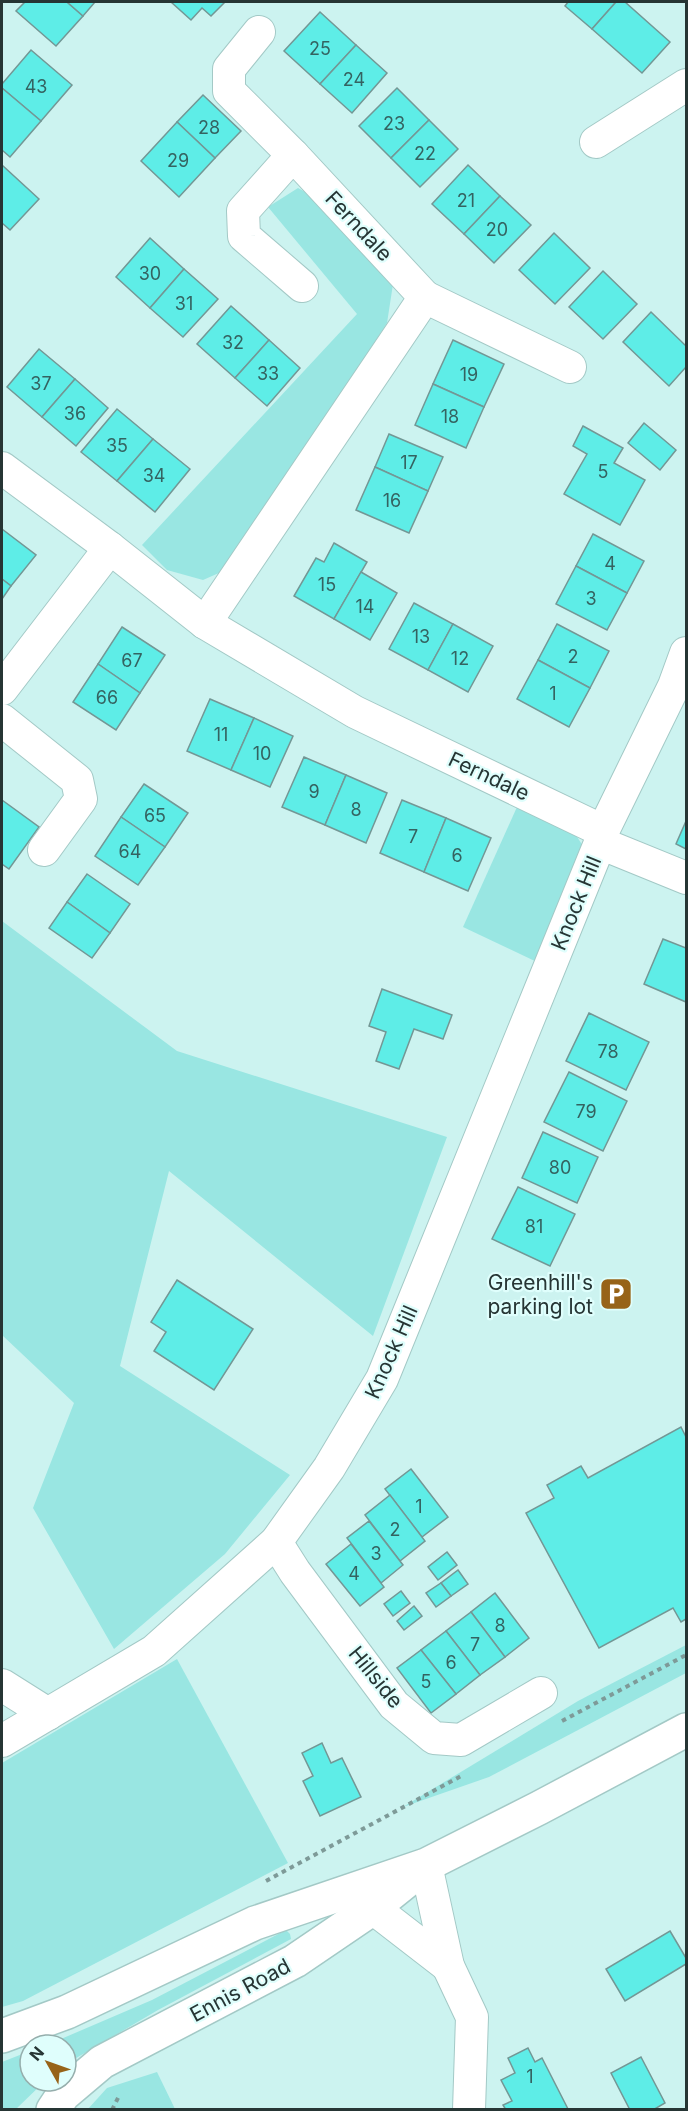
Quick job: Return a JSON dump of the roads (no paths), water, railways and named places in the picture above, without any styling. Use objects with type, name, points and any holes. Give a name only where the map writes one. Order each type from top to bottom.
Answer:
[{"type":"main road","name":"Ennis Road","points":[[2,2036],[67,2012],[255,1923],[426,1865],[687,1731]]},
{"type":"main road","name":"Ennis Road","points":[[53,2109],[63,2095],[102,2062],[295,1961],[373,1908],[426,1865]]},
{"type":"street","name":"Ferndale","points":[[259,32],[229,69],[230,91],[425,297],[570,367]]},
{"type":"street","points":[[596,142],[687,86]]},
{"type":"street","points":[[293,155],[243,211],[244,236],[302,286]]},
{"type":"street","points":[[205,623],[425,297]]},
{"type":"street","name":"Ferndale","points":[[2,468],[110,548],[205,623],[355,712],[687,878]]},
{"type":"street","points":[[2,689],[110,548]]},
{"type":"street","points":[[602,837],[687,654]]},
{"type":"street","points":[[2,720],[77,780],[81,799],[44,850]]},
{"type":"street","name":"Knock Hill","points":[[2,1741],[154,1651],[276,1542],[329,1468],[382,1379],[602,837]]},
{"type":"street","name":"Hillside","points":[[276,1542],[295,1572],[394,1705],[434,1738],[461,1740],[541,1694]]},
{"type":"street","points":[[2,1685],[48,1714]]},
{"type":"street","points":[[426,1865],[448,1966],[472,2017],[469,2109]]},
{"type":"street","points":[[373,1908],[448,1966]]},
{"type":"place","name":"Greenhill's parking lot","points":[[616,1294]]}]
